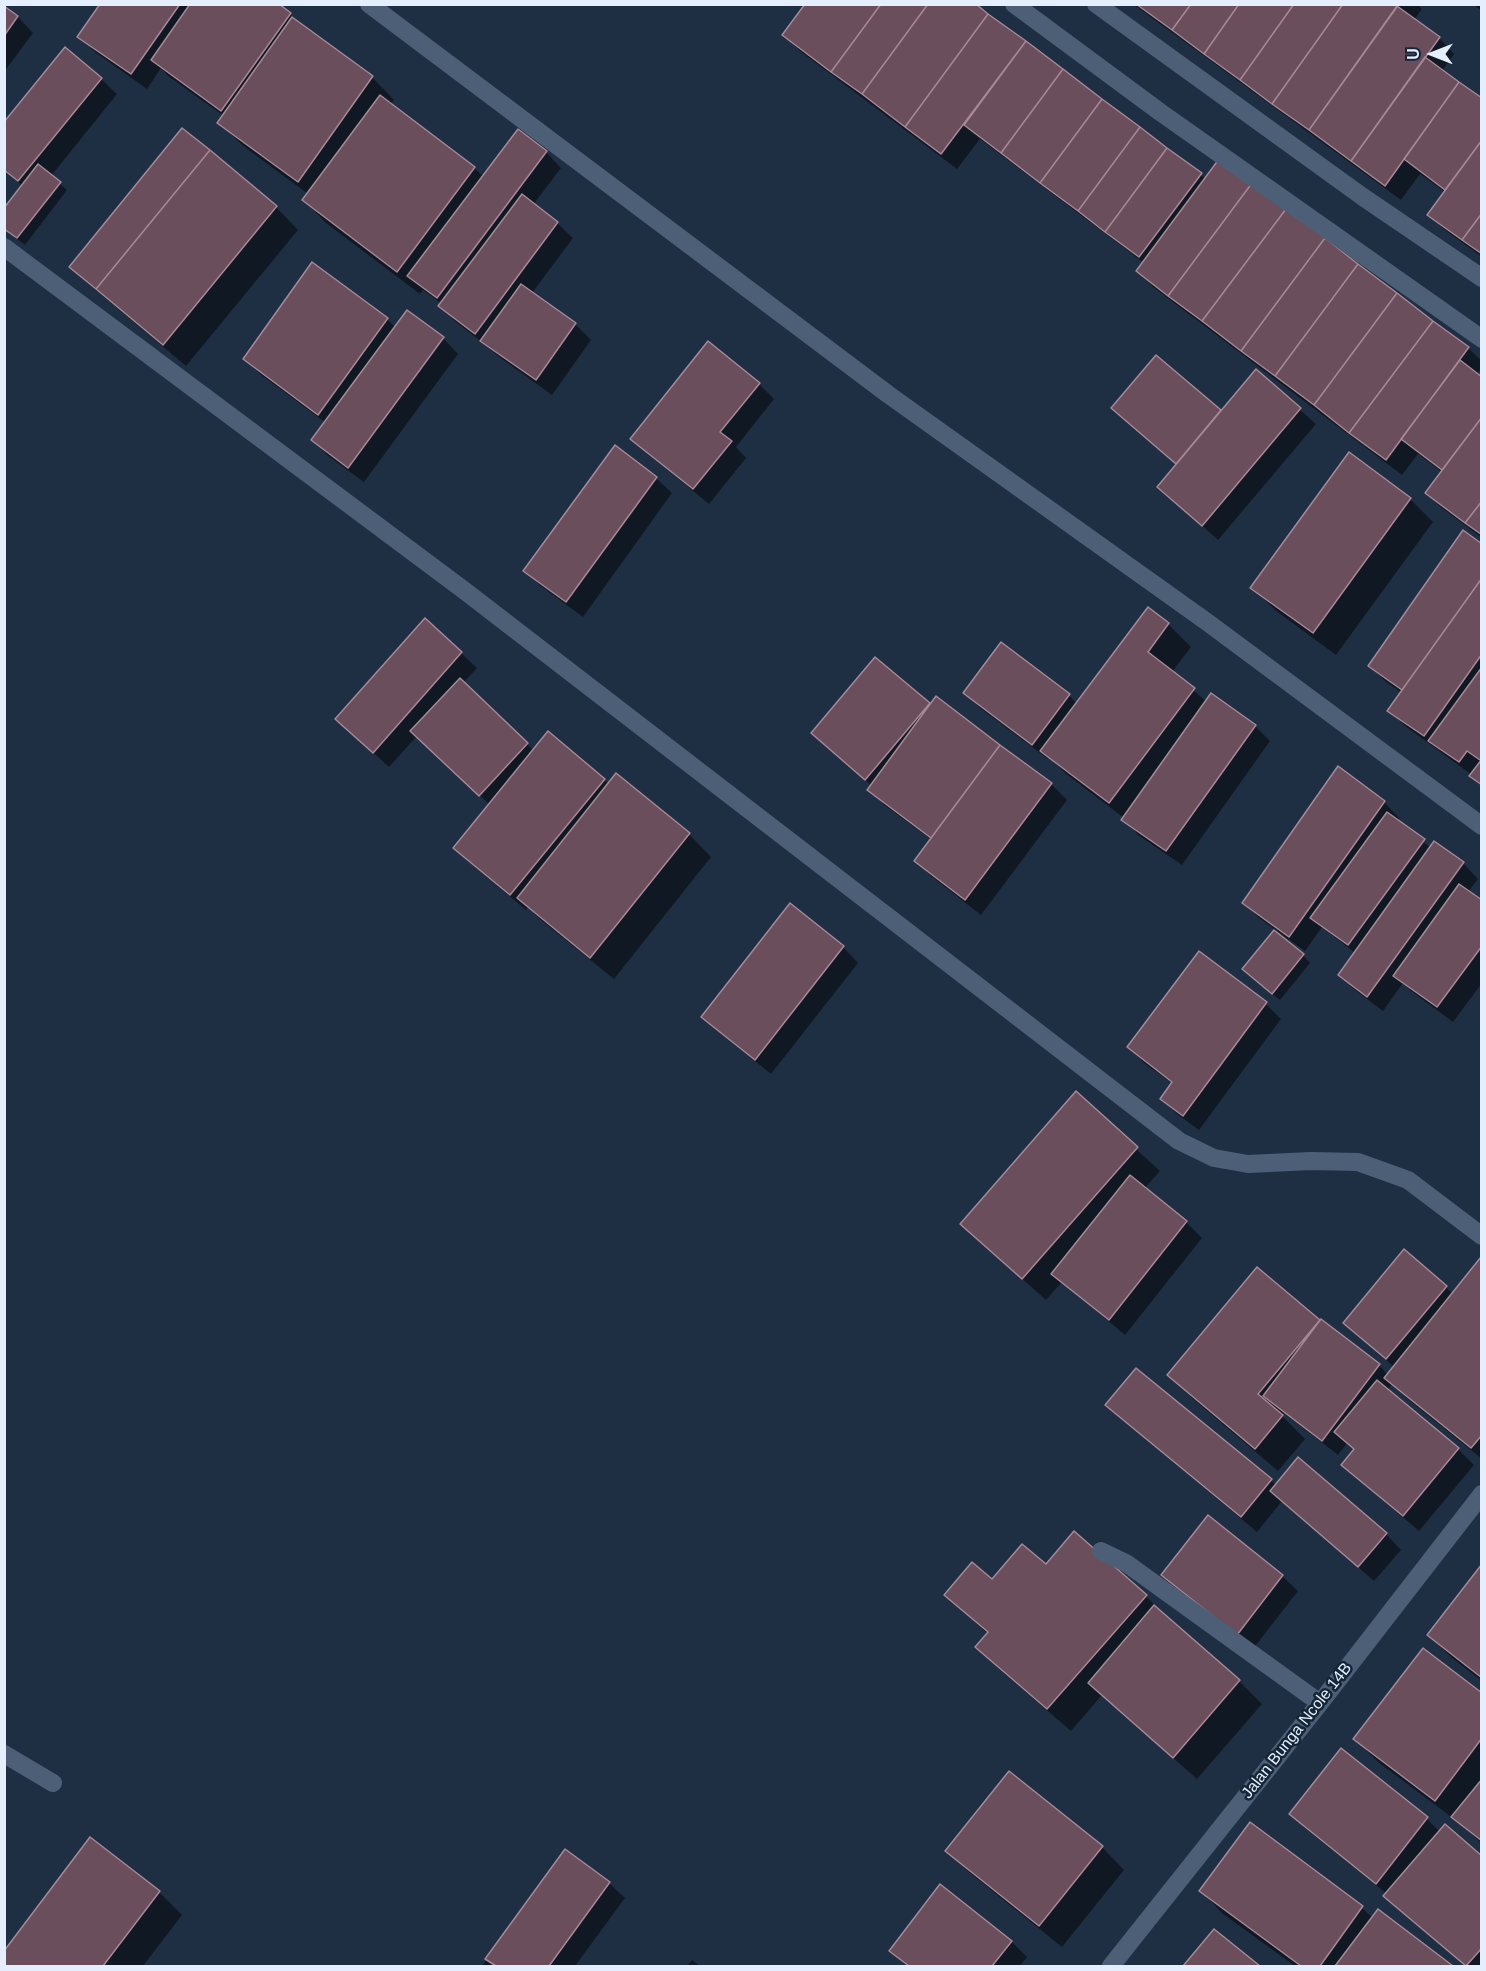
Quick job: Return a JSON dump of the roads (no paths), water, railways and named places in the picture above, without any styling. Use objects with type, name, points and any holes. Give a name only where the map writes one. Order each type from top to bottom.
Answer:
[{"type":"street","points":[[369,4],[889,395],[1207,622],[1482,826]]},
{"type":"street","points":[[1014,4],[1160,112],[1482,339]]},
{"type":"street","points":[[1096,4],[1363,197],[1482,278]]},
{"type":"street","points":[[4,247],[465,591],[1179,1141],[1214,1158],[1248,1164],[1311,1161],[1358,1162],[1408,1180],[1482,1236]]},
{"type":"street","name":"Jalan Bunga Ncole 14B","points":[[1111,1966],[1482,1494]]},
{"type":"street","points":[[1101,1551],[1126,1563],[1320,1703]]},
{"type":"street","points":[[4,1754],[53,1783]]}]
